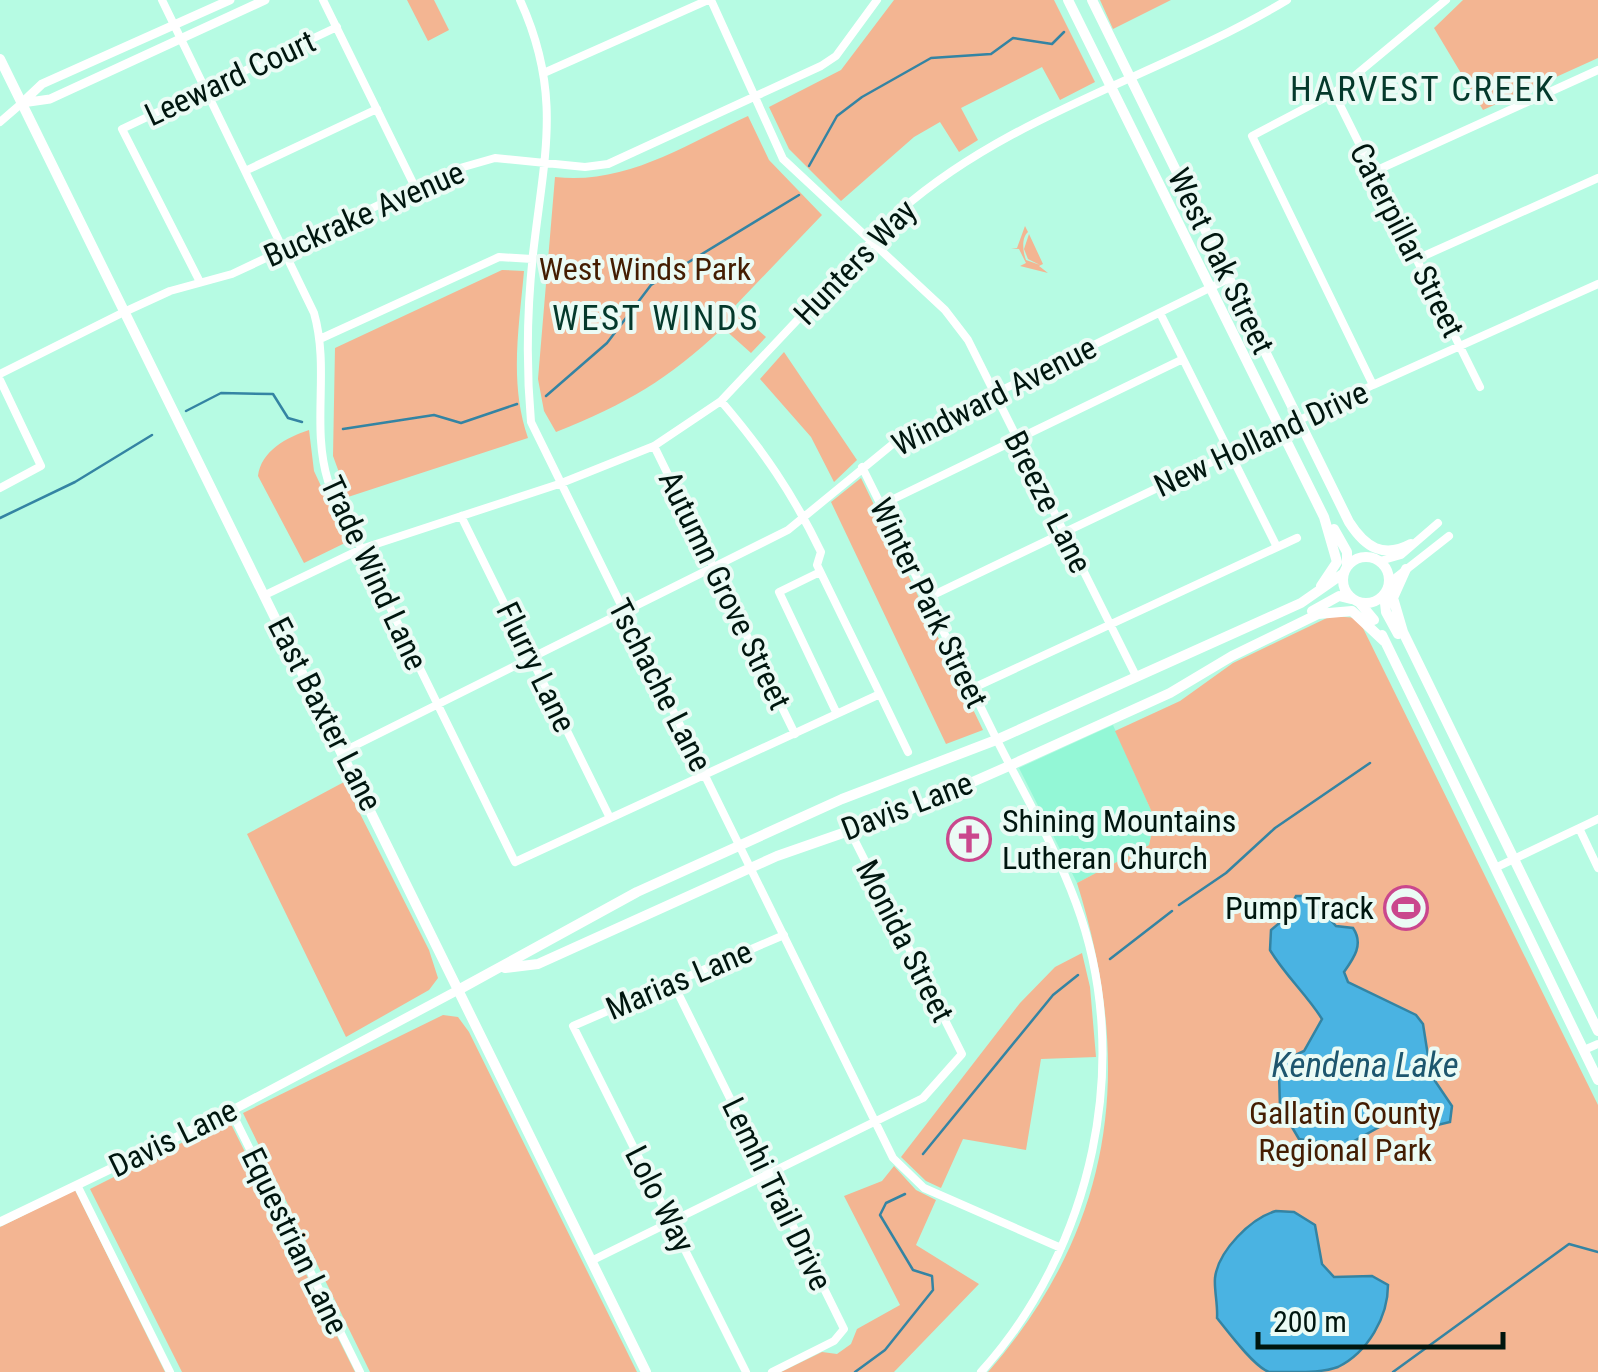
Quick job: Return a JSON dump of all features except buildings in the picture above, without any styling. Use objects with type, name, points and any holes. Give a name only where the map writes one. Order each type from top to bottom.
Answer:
[{"type":"main road","name":"West Oak Street","points":[[1068,0],[1324,517]]},
{"type":"main road","name":"West Oak Street","points":[[1092,0],[1359,545],[1376,560]]},
{"type":"main road","name":"East Baxter Lane","points":[[0,59],[344,751],[646,1372]]},
{"type":"main road","points":[[1324,517],[1347,552],[1344,588],[1384,641],[1598,1080]]},
{"type":"main road","points":[[1290,606],[1322,585],[1334,570],[1338,553],[1324,517]]},
{"type":"main road","points":[[1349,522],[1374,549],[1391,552],[1411,544]]},
{"type":"main road","points":[[1290,606],[1326,590],[1358,558],[1376,560],[1387,588],[1386,612],[1413,655],[1598,1031]]},
{"type":"main road","points":[[1406,569],[1395,589],[1394,606],[1413,655]]},
{"type":"main road","points":[[1356,601],[1375,602],[1387,588]]},
{"type":"main road","name":"Davis Lane","points":[[505,968],[538,964],[752,868],[909,810],[1170,693],[1300,622],[1331,599],[1356,601]]},
{"type":"main road","name":"Davis Lane","points":[[460,989],[505,968],[530,948],[637,892],[883,781],[996,740],[1290,606]]},
{"type":"main road","points":[[1300,622],[1330,610],[1352,611],[1384,641]]},
{"type":"street","name":"Trade Wind Lane","points":[[162,0],[284,250],[322,338],[321,459],[515,862],[610,818]]},
{"type":"street","points":[[0,122],[42,84],[230,0]]},
{"type":"street","points":[[22,103],[50,98],[264,0]]},
{"type":"street","points":[[324,0],[415,188]]},
{"type":"street","name":"Tschache Lane","points":[[520,0],[546,72],[545,161],[532,259],[526,367],[531,422],[558,484],[893,1158],[924,1188],[1061,1248]]},
{"type":"street","points":[[546,72],[709,0]]},
{"type":"street","name":"Breeze Lane","points":[[709,0],[783,160],[945,310],[968,340],[1136,676]]},
{"type":"street","name":"Buckrake Avenue","points":[[0,377],[124,312],[200,282],[232,274],[453,170],[495,158],[585,167],[608,164],[754,100],[836,56],[878,0]]},
{"type":"street","name":"Hunters Way","points":[[265,595],[361,549],[558,484],[654,446],[721,401],[915,198],[972,158],[1287,0]]},
{"type":"street","points":[[1373,385],[1252,136],[1334,94],[1446,0]]},
{"type":"street","name":"Leeward Court","points":[[200,282],[122,129],[337,28]]},
{"type":"street","points":[[1373,172],[1598,70]]},
{"type":"street","name":"Caterpillar Street","points":[[1334,94],[1480,387]]},
{"type":"street","points":[[245,171],[377,109]]},
{"type":"street","points":[[1417,260],[1598,178]]},
{"type":"street","points":[[322,338],[499,257],[532,259]]},
{"type":"street","name":"Windward Avenue","points":[[344,751],[624,613],[803,518],[894,443],[1230,278]]},
{"type":"street","name":"New Holland Drive","points":[[927,598],[1373,385],[1598,284]]},
{"type":"street","points":[[1160,313],[1277,548]]},
{"type":"street","points":[[881,505],[1183,359]]},
{"type":"street","points":[[0,377],[41,466],[0,488]]},
{"type":"street","points":[[721,401],[774,464],[803,518],[821,552],[816,564],[908,752]]},
{"type":"street","name":"Autumn Grove Street","points":[[654,446],[795,734]]},
{"type":"street","name":"Winter Park Street","points":[[862,467],[1076,903],[1094,976],[1101,1042],[1097,1121],[1088,1174],[1061,1248],[1019,1324],[981,1372]]},
{"type":"street","name":"Flurry Lane","points":[[461,516],[610,818]]},
{"type":"street","points":[[1376,560],[1395,558],[1438,523]]},
{"type":"street","points":[[1387,588],[1449,536]]},
{"type":"street","points":[[972,689],[1297,538]]},
{"type":"street","points":[[820,572],[779,592],[838,714]]},
{"type":"street","points":[[610,818],[880,694]]},
{"type":"street","points":[[1495,868],[1598,819]]},
{"type":"street","points":[[1578,828],[1598,868]]},
{"type":"street","name":"Monida Street","points":[[849,829],[962,1054],[923,1098],[876,1119]]},
{"type":"street","name":"Marias Lane","points":[[574,1026],[784,935]]},
{"type":"street","name":"Lemhi Trail Drive","points":[[672,982],[844,1328],[834,1341],[772,1372]]},
{"type":"street","name":"Davis Lane","points":[[0,1222],[230,1111],[460,989]]},
{"type":"street","name":"Lolo Way","points":[[574,1026],[746,1372]]},
{"type":"street","points":[[1584,1050],[1598,1044]]},
{"type":"street","name":"Equestrian Lane","points":[[230,1111],[360,1372]]},
{"type":"street","points":[[591,1261],[876,1119]]},
{"type":"street","points":[[77,1185],[170,1372]]},
{"type":"shaded area","points":[[1113,725],[1155,819],[1149,845],[1077,883],[1019,768]]},
{"type":"green space","points":[[407,0],[434,0],[449,30],[428,41]]},
{"type":"green space","points":[[894,0],[1054,0],[1095,82],[1060,100],[1042,67],[961,108],[978,140],[959,152],[940,122],[914,137],[841,201],[789,149],[769,107],[841,70]]},
{"type":"green space","points":[[1100,0],[1171,0],[1113,29]]},
{"type":"green space","points":[[1463,0],[1598,0],[1598,58],[1483,110],[1434,28]]},
{"type":"green space","name":"West Winds Park","points":[[748,116],[769,160],[822,215],[733,308],[766,337],[751,353],[723,328],[645,389],[556,432],[544,411],[538,379],[555,177],[581,178],[631,169]]},
{"type":"green space","points":[[1025,226],[1028,232],[1023,249],[1026,260],[1040,265],[1028,259],[1024,249],[1029,234],[1043,264],[1039,266],[1048,273],[1020,266],[1026,263],[1019,249],[1011,248],[1017,248]]},
{"type":"green space","points":[[502,270],[524,271],[517,376],[528,438],[348,497],[333,456],[335,348]]},
{"type":"green space","points":[[784,352],[857,460],[834,482],[811,437],[760,379]]},
{"type":"green space","points":[[309,430],[314,471],[347,542],[304,563],[258,476],[270,452]]},
{"type":"green space","points":[[861,478],[983,730],[946,744],[831,502]]},
{"type":"green space","name":"Gallatin County Regional Park","points":[[1331,616],[1358,618],[1598,1105],[1598,1372],[988,1372],[1031,1316],[1064,1259],[1088,1200],[1102,1140],[1108,1079],[1105,1015],[1095,950],[1077,883],[1149,845],[1155,819],[1115,731],[1180,701],[1233,663]]},
{"type":"green space","points":[[344,782],[429,950],[438,978],[429,990],[346,1037],[247,834]]},
{"type":"green space","points":[[1082,953],[1090,987],[1096,1057],[1041,1059],[1026,1150],[963,1139],[941,1188],[926,1181],[901,1157],[1020,1003],[1055,967]]},
{"type":"green space","points":[[443,1015],[458,1017],[469,1032],[637,1372],[370,1372],[243,1113]]},
{"type":"green space","points":[[229,1119],[355,1372],[182,1372],[90,1189]]},
{"type":"green space","points":[[894,1166],[916,1190],[936,1200],[916,1245],[979,1284],[894,1372],[781,1372],[822,1352],[837,1354],[851,1344],[857,1329],[900,1305],[844,1196],[882,1181]]},
{"type":"green space","points":[[75,1190],[165,1372],[0,1372],[0,1227]]},
{"type":"water","name":"Kendena Lake","points":[[1296,896],[1309,896],[1336,926],[1353,928],[1358,945],[1344,972],[1348,982],[1416,1015],[1423,1024],[1431,1075],[1452,1106],[1450,1122],[1429,1127],[1392,1120],[1345,1146],[1299,1139],[1280,1107],[1279,1073],[1289,1058],[1304,1051],[1322,1019],[1270,950],[1271,930],[1283,920]]},
{"type":"water","points":[[1276,1211],[1294,1212],[1315,1225],[1322,1264],[1334,1277],[1372,1276],[1388,1285],[1384,1309],[1374,1332],[1358,1352],[1338,1367],[1269,1372],[1248,1356],[1217,1318],[1215,1278],[1222,1257],[1247,1228]]},
{"type":"waterway","points":[[809,166],[837,116],[862,97],[931,58],[991,54],[1013,38],[1052,44],[1064,32]]},
{"type":"waterway","points":[[546,396],[607,343],[651,285],[799,195]]},
{"type":"waterway","points":[[186,411],[221,393],[273,394],[288,418],[302,422]]},
{"type":"waterway","points":[[343,429],[434,415],[461,423],[517,404]]},
{"type":"waterway","points":[[0,518],[75,482],[152,435]]},
{"type":"waterway","points":[[1179,905],[1226,873],[1275,828],[1370,763]]},
{"type":"waterway","points":[[1110,959],[1172,911]]},
{"type":"waterway","points":[[923,1154],[1053,995],[1078,975]]},
{"type":"waterway","points":[[855,1372],[885,1350],[933,1290],[932,1276],[913,1270],[880,1215],[886,1203],[905,1194]]},
{"type":"waterway","points":[[1393,1372],[1569,1244],[1598,1252]]},
{"type":"place","name":"Shining Mountains Lutheran Church","points":[[969,839]]},
{"type":"place","name":"Pump Track","points":[[1406,908]]},
{"type":"district","name":"HARVEST CREEK","points":[[1423,89]]},
{"type":"district","name":"WEST WINDS","points":[[656,318]]}]
